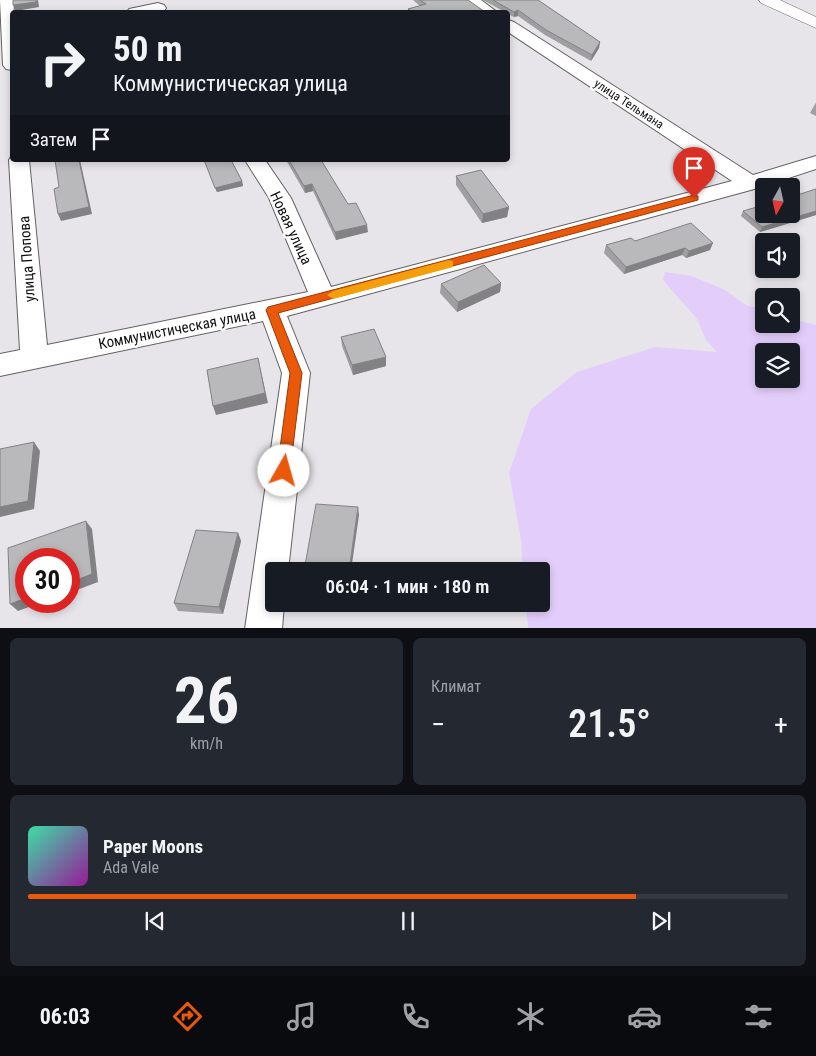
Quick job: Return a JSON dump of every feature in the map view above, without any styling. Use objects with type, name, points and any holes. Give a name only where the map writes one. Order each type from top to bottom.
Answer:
[{"type":"street","points":[[6,0],[10,51]]},
{"type":"street","points":[[470,0],[486,10]]},
{"type":"street","points":[[767,0],[816,23]]},
{"type":"street","points":[[144,10],[157,7]]},
{"type":"street","name":"улица Тельмана","points":[[510,25],[750,184]]},
{"type":"street","name":"улица Попова","points":[[20,162],[34,358]]},
{"type":"street","name":"Новая улица","points":[[256,162],[280,198],[324,298]]},
{"type":"street","name":"Коммунистическая улица","points":[[0,365],[324,298],[750,184],[816,162]]},
{"type":"street","points":[[263,628],[296,373],[272,310]]},
{"type":"shaded area","points":[[665,272],[692,276],[725,290],[746,305],[755,308],[755,333],[800,333],[800,321],[816,325],[816,628],[528,628],[527,612],[550,612],[550,562],[522,562],[521,539],[509,473],[531,409],[577,372],[655,347],[717,352],[706,340],[697,319],[663,280]]},
{"type":"building","points":[[13,0],[36,0],[36,2],[13,5]]},
{"type":"building","points":[[420,0],[468,0],[482,10],[408,9],[426,4]]},
{"type":"building","points":[[493,0],[538,0],[600,42],[592,55],[546,30],[518,10],[514,12]]},
{"type":"building","points":[[55,162],[79,162],[89,207],[58,214],[54,189],[59,187]]},
{"type":"building","points":[[205,162],[232,162],[242,181],[215,188]]},
{"type":"building","points":[[290,162],[322,162],[348,204],[356,203],[367,225],[335,232],[312,184],[304,186]]},
{"type":"building","points":[[481,170],[509,207],[483,214],[456,176]]},
{"type":"building","points":[[816,189],[816,211],[800,216],[800,194]]},
{"type":"building","points":[[755,208],[755,221],[743,211]]},
{"type":"building","points":[[691,223],[713,243],[689,251],[685,248],[626,267],[606,245],[631,238],[635,241]]},
{"type":"building","points":[[757,223],[776,223],[762,227]]},
{"type":"building","points":[[484,265],[501,283],[458,302],[441,284]]},
{"type":"building","points":[[374,329],[386,357],[352,365],[341,337]]},
{"type":"building","points":[[258,358],[265,393],[213,406],[207,370]]},
{"type":"building","points":[[34,442],[28,501],[0,507],[0,449]]},
{"type":"building","points":[[316,504],[358,507],[350,562],[306,562]]},
{"type":"building","points":[[86,521],[92,574],[80,579],[80,548],[15,548],[15,602],[10,604],[8,548]]},
{"type":"building","points":[[196,530],[238,533],[219,607],[174,603]]},
{"type":"slow traffic","points":[[333,295],[449,264]]},
{"type":"route","points":[[284,471],[296,373],[272,310],[324,298],[694,198]]}]
